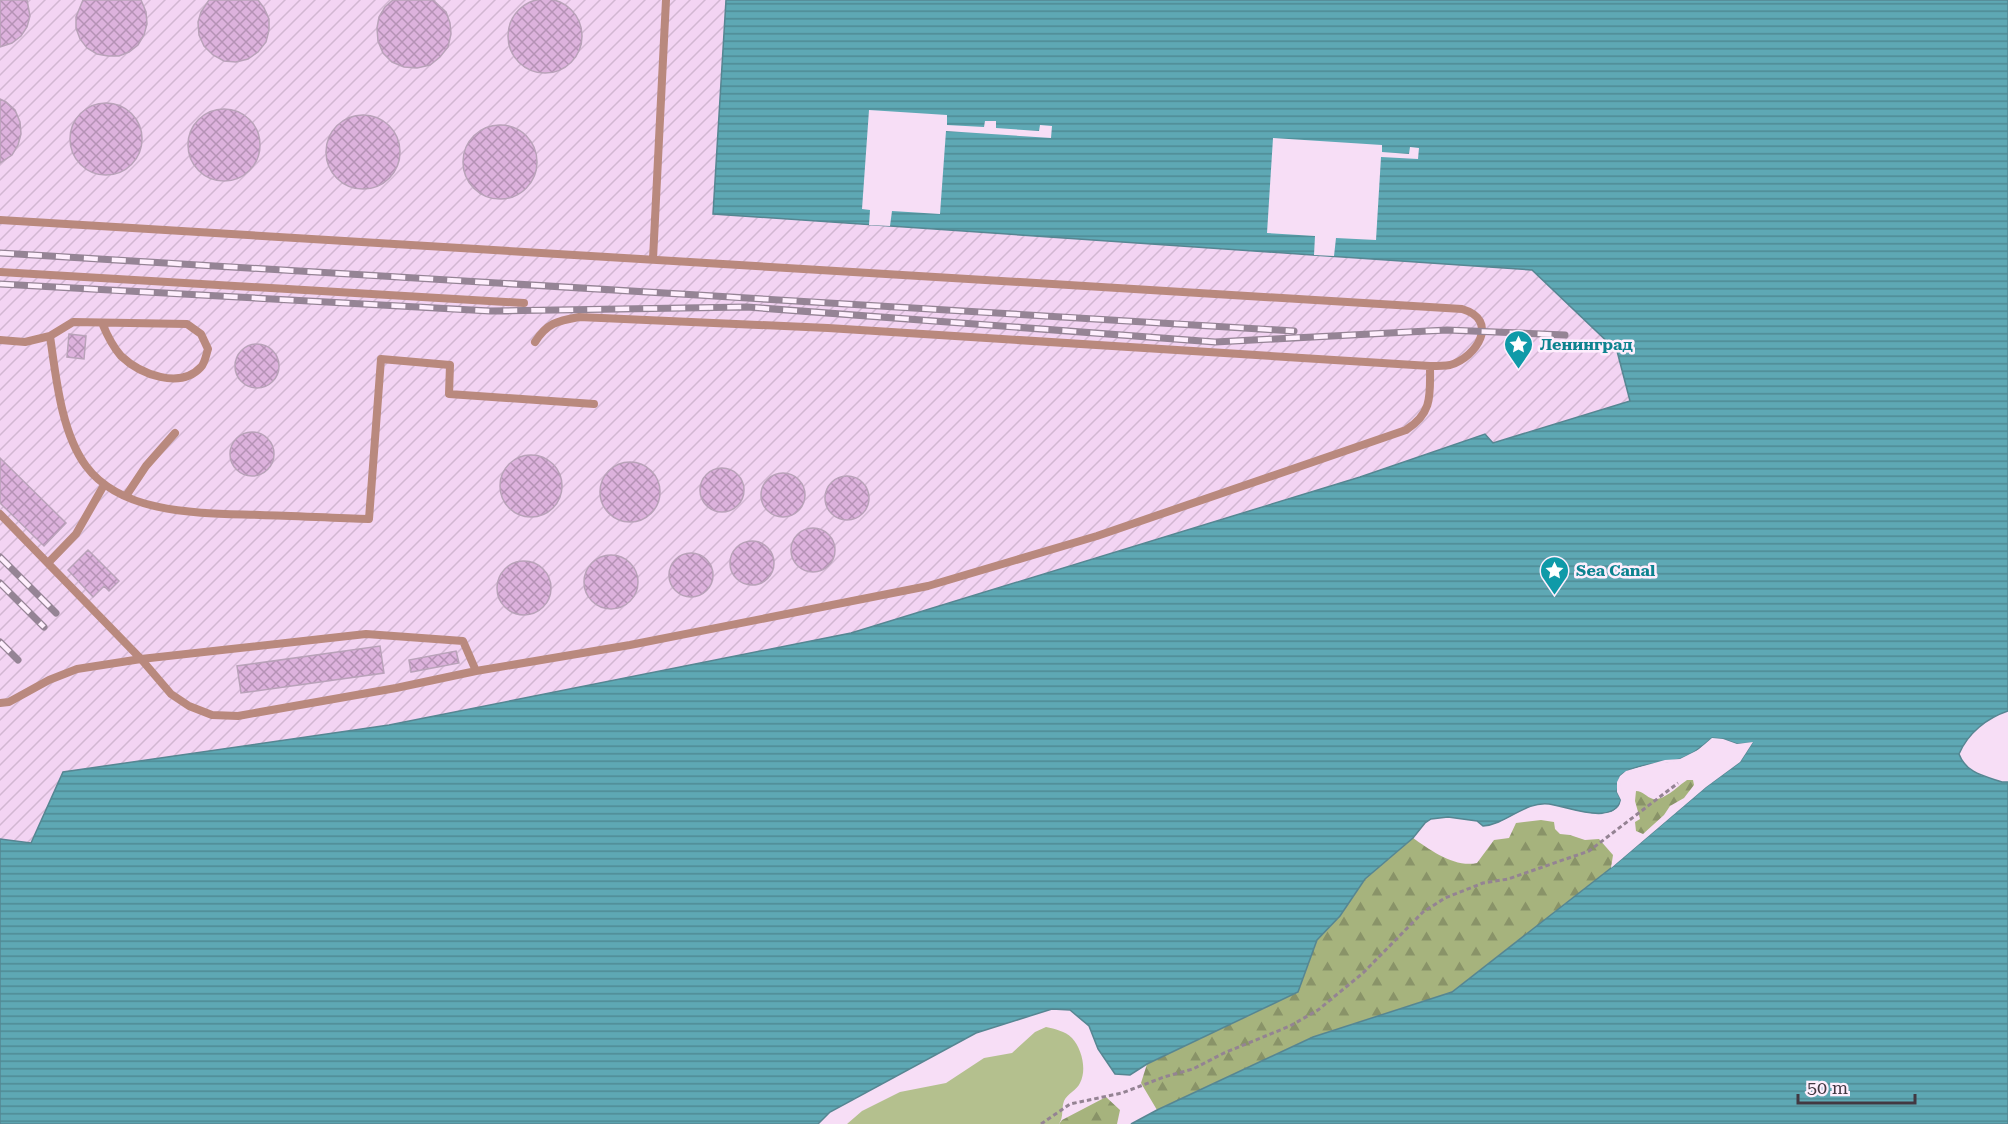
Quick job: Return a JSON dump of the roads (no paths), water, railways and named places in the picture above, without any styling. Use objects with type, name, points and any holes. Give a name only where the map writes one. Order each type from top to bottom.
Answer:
[{"type":"lane","points":[[653,259],[666,0]]},
{"type":"lane","points":[[0,220],[1462,309],[1473,312],[1481,321],[1483,332],[1478,344],[1469,354],[1451,364],[1430,366],[840,329],[579,317],[560,320],[543,330],[534,342]]},
{"type":"lane","points":[[0,272],[524,303]]},
{"type":"lane","points":[[0,340],[25,342],[50,336],[74,322],[187,324],[201,334],[208,349],[203,366],[187,377],[161,377],[138,370],[109,340],[102,323]]},
{"type":"lane","points":[[50,336],[57,381],[73,441],[86,466],[104,485],[126,496],[153,506],[184,512],[369,519],[381,359],[450,365],[449,394],[594,404]]},
{"type":"lane","points":[[0,513],[141,659],[171,694],[189,706],[212,715],[238,716],[396,688],[476,671],[630,645],[928,586],[1097,536],[1406,430],[1419,422],[1426,410],[1430,393],[1430,366]]},
{"type":"lane","points":[[126,496],[146,466],[175,434]]},
{"type":"lane","points":[[48,563],[76,534],[104,485]]},
{"type":"lane","points":[[0,703],[9,702],[49,680],[76,669],[141,659],[195,655],[366,634],[463,641],[476,671]]},
{"type":"water","points":[[726,0],[2008,0],[2008,711],[1979,727],[1967,739],[1959,754],[1966,766],[1976,773],[2008,782],[2008,1124],[1131,1124],[1313,1037],[1452,992],[1611,868],[1706,787],[1740,762],[1752,743],[1737,744],[1712,738],[1684,757],[1641,766],[1620,776],[1617,792],[1621,800],[1616,808],[1609,812],[1590,813],[1540,804],[1483,826],[1477,821],[1448,817],[1431,819],[1413,838],[1365,879],[1340,916],[1317,940],[1298,992],[1147,1064],[1130,1075],[1115,1074],[1098,1049],[1089,1026],[1070,1010],[1052,1009],[976,1033],[830,1112],[818,1124],[0,1124],[0,839],[31,843],[63,772],[389,725],[851,633],[1360,477],[1485,434],[1493,443],[1630,401],[1617,351],[1532,270],[713,214]]},
{"type":"railway","points":[[0,253],[1294,331]]},
{"type":"railway","points":[[0,284],[490,311],[747,307],[1215,342],[1447,330],[1565,335]]},
{"type":"railway","points":[[0,557],[56,613]]},
{"type":"railway","points":[[0,583],[44,627]]},
{"type":"railway","points":[[0,642],[18,660]]},
{"type":"place","name":"Ленинград","points":[[1519,370]]},
{"type":"place","name":"Sea Canal","points":[[1555,596]]}]
